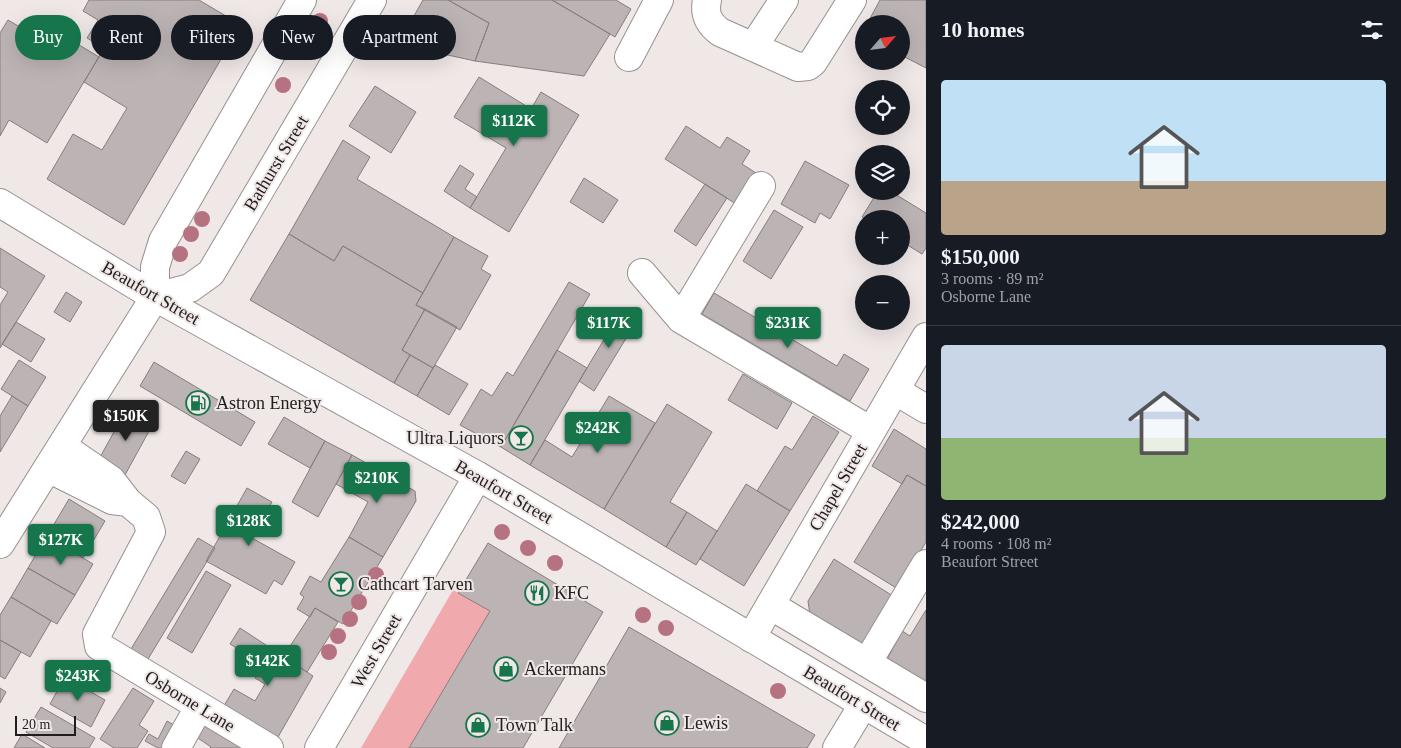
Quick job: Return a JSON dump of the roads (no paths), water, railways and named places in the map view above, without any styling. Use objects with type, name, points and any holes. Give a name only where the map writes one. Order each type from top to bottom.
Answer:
[{"type":"street","points":[[0,544],[155,298],[155,266],[163,241],[302,0]]},
{"type":"street","name":"Bathurst Street","points":[[155,298],[190,288],[211,273],[372,0]]},
{"type":"street","points":[[628,57],[660,0]]},
{"type":"street","points":[[707,0],[705,9],[712,26],[720,32],[798,67],[808,66],[813,62],[852,0]]},
{"type":"street","points":[[753,47],[784,0]]},
{"type":"street","points":[[681,319],[760,186]]},
{"type":"street","name":"Beaufort Street","points":[[0,204],[155,298],[478,476],[863,705],[918,742]]},
{"type":"street","points":[[642,273],[681,319],[871,431]]},
{"type":"street","name":"Chapel Street","points":[[751,638],[926,337]]},
{"type":"street","points":[[896,391],[926,409]]},
{"type":"street","name":"Osborne Lane","points":[[55,457],[111,480],[128,502],[146,517],[150,532],[97,634],[99,646],[269,748]]},
{"type":"street","name":"West Street","points":[[319,748],[478,476]]},
{"type":"street","points":[[867,663],[926,564]]},
{"type":"street","points":[[770,606],[926,698]]},
{"type":"street","points":[[837,748],[863,705]]},
{"type":"street","points":[[176,748],[199,707]]},
{"type":"place","name":"Astron Energy","points":[[198,403]]},
{"type":"place","name":"Ultra Liquors","points":[[521,438]]},
{"type":"place","name":"Cathcart Tarven","points":[[341,584]]},
{"type":"place","name":"KFC","points":[[537,593]]},
{"type":"place","name":"Ackermans","points":[[506,669]]},
{"type":"place","name":"Lewis","points":[[667,723]]},
{"type":"place","name":"Town Talk","points":[[478,725]]}]
